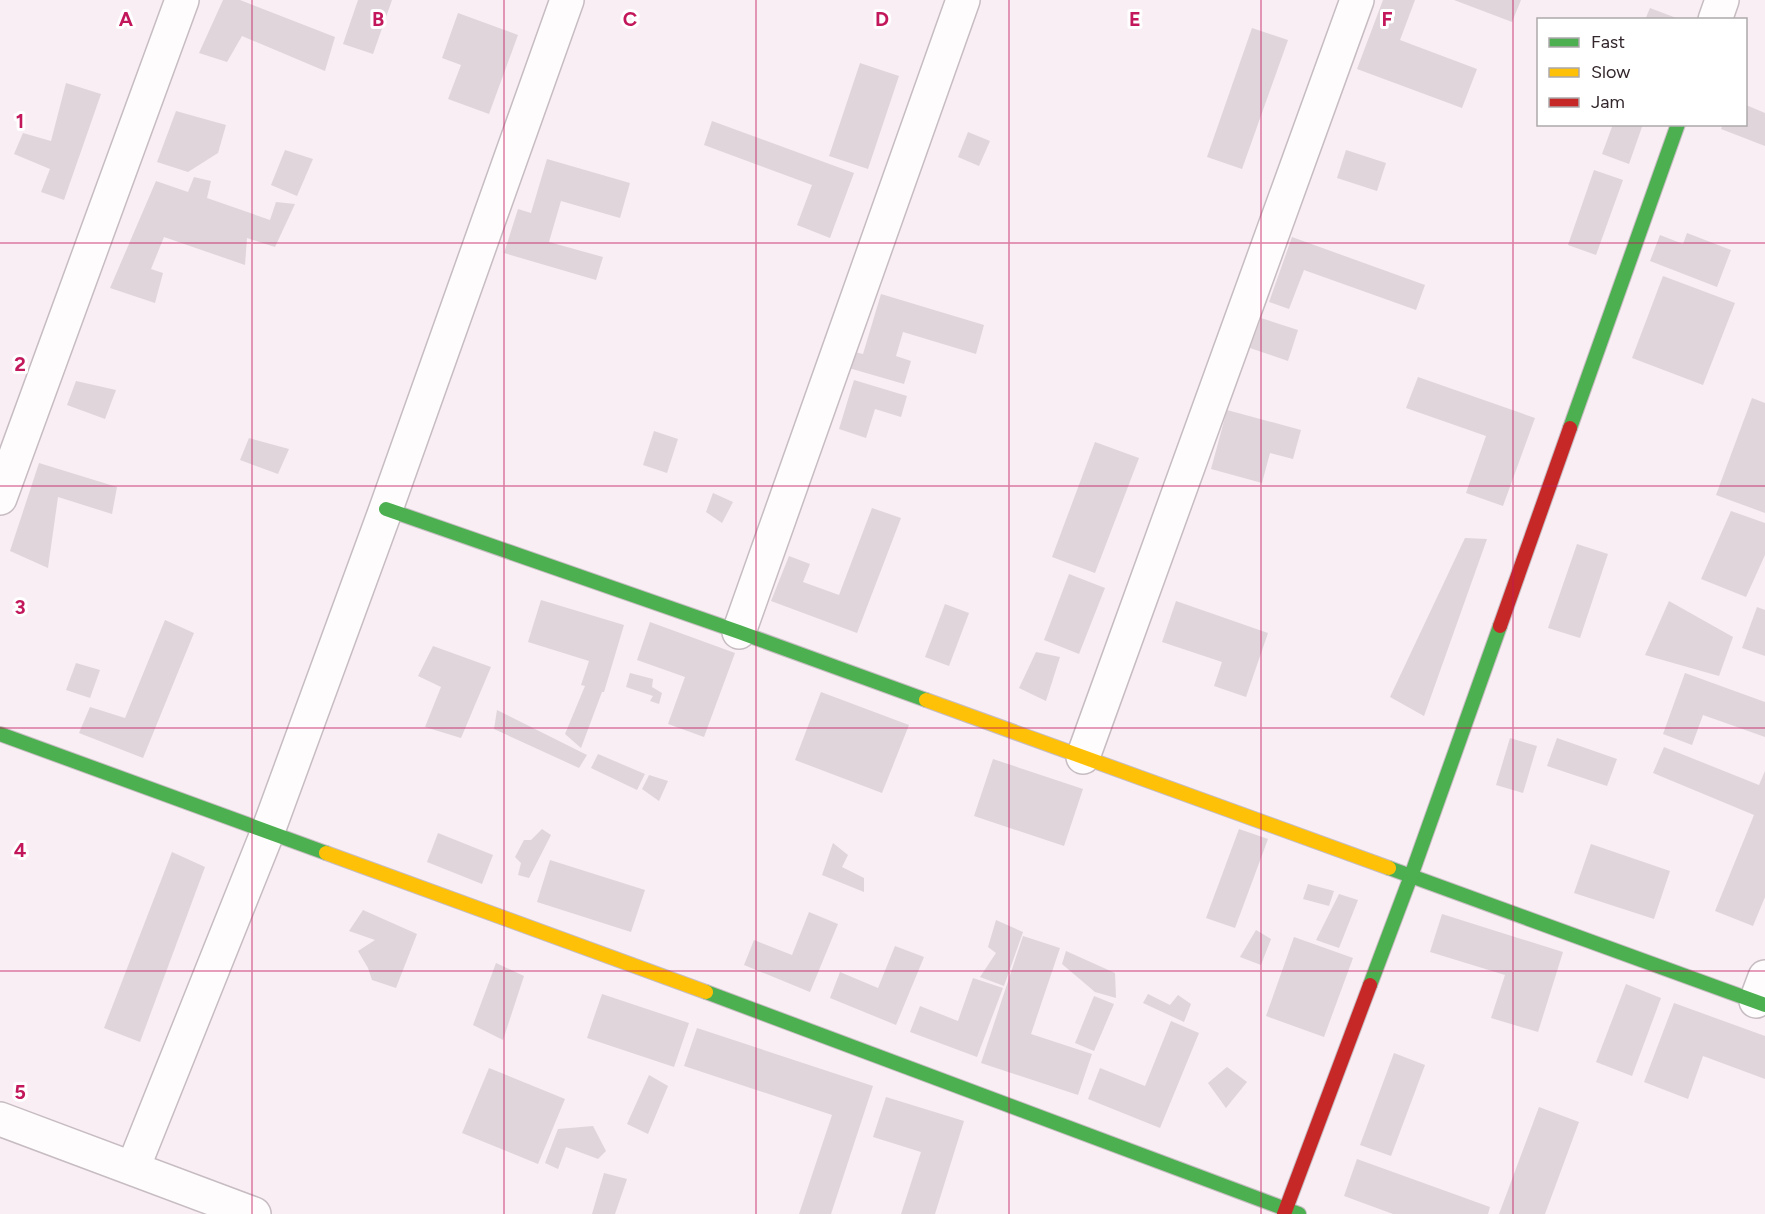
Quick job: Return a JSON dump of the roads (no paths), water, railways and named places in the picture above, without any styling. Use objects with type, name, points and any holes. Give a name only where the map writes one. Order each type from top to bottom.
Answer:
[{"type":"street","points":[[0,498],[182,0]]},
{"type":"street","points":[[133,1168],[268,831],[386,509],[567,0]]},
{"type":"street","points":[[739,632],[963,0]]},
{"type":"street","points":[[1083,757],[1356,0]]},
{"type":"street","points":[[1716,18],[1722,0]]},
{"type":"street","points":[[0,734],[570,941],[1289,1212],[1677,126]]},
{"type":"street","points":[[386,509],[739,632],[1411,876],[1762,994]]},
{"type":"street","points":[[0,1119],[254,1214]]}]
